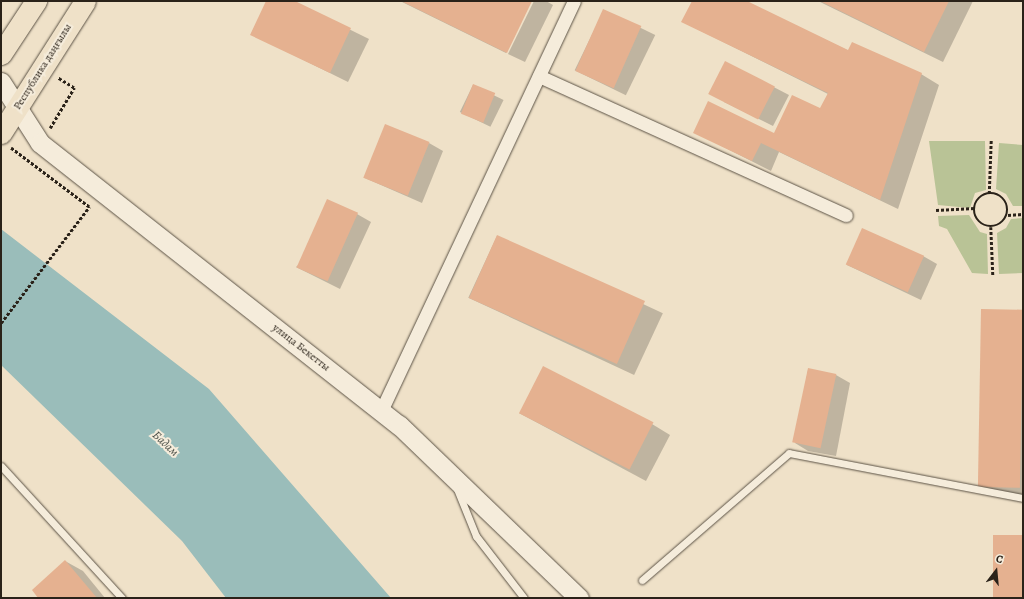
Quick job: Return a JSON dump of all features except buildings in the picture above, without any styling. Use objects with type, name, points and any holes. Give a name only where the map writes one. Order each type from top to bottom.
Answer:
[{"type":"main road","points":[[1,54],[36,1]]},
{"type":"main road","name":"Республика даңғылы","points":[[1,133],[85,1]]},
{"type":"street","points":[[381,411],[574,1]]},
{"type":"street","points":[[539,76],[846,215]]},
{"type":"street","name":"улица Бекетты","points":[[1,82],[16,110],[40,143],[381,411],[579,598]]},
{"type":"lane","points":[[642,580],[789,453],[1023,498]]},
{"type":"lane","points":[[1,466],[122,598]]},
{"type":"lane","points":[[451,476],[476,536],[524,598]]},
{"type":"path","points":[[989,194],[991,139]]},
{"type":"path","points":[[1,323],[89,207],[18,154]]},
{"type":"path","points":[[989,194],[1004,199],[1008,215],[1002,224],[991,227],[980,223],[975,208],[980,198],[989,194]]},
{"type":"path","points":[[936,210],[975,208]]},
{"type":"path","points":[[1008,215],[1023,214]]},
{"type":"path","points":[[991,227],[993,275]]},
{"type":"green space","points":[[929,141],[985,141],[986,190],[975,193],[970,208],[938,205]]},
{"type":"green space","points":[[999,143],[1023,145],[1023,206],[1013,206],[1006,194],[996,189]]},
{"type":"green space","points":[[969,215],[980,232],[987,234],[988,274],[972,273],[947,229],[939,226],[938,216]]},
{"type":"green space","points":[[1023,218],[1023,273],[999,274],[997,233],[1006,228],[1011,219]]},
{"type":"water","name":"Бадам","points":[[1,229],[209,389],[391,598],[226,598],[182,541],[1,365]]}]
